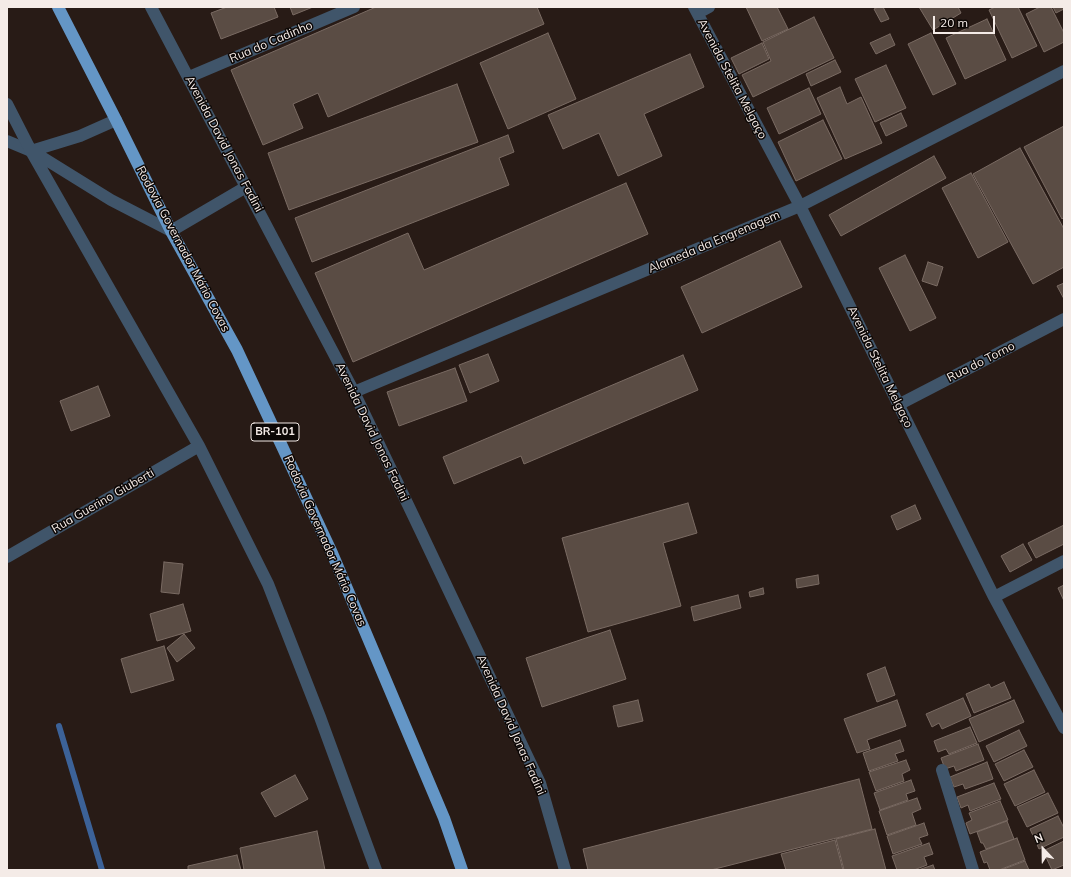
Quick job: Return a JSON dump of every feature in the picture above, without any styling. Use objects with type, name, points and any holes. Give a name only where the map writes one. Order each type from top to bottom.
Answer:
[{"type":"highway","name":"Rodovia Governador Mário Covas","points":[[58,7],[171,231],[236,350],[332,553],[444,818],[462,870]]},
{"type":"street","name":"Avenida David Jonas Fadini","points":[[151,7],[354,392],[540,783],[565,870]]},
{"type":"street","name":"Rua do Cadinho","points":[[189,78],[354,7]]},
{"type":"street","points":[[696,10],[709,7]]},
{"type":"street","name":"Avenida Stelita Melgaço","points":[[696,10],[800,206],[994,597],[1064,728]]},
{"type":"street","name":"Alameda da Engrenagem","points":[[354,392],[800,206],[1064,71]]},
{"type":"street","points":[[7,104],[31,150],[199,446],[268,584],[320,717],[376,870]]},
{"type":"street","points":[[31,150],[80,136],[116,120]]},
{"type":"street","points":[[7,141],[31,150],[111,200],[171,231],[246,187]]},
{"type":"street","name":"Rua do Torno","points":[[898,405],[1064,319]]},
{"type":"street","name":"Rua Guerino Giuberti","points":[[7,557],[199,446]]},
{"type":"street","points":[[994,597],[1064,561]]},
{"type":"street","points":[[942,770],[973,870]]},
{"type":"building","points":[[227,7],[274,7],[278,17],[221,39],[211,13]]},
{"type":"building","points":[[290,7],[313,7],[293,15]]},
{"type":"building","points":[[376,7],[537,7],[544,24],[328,117],[318,93],[293,104],[303,128],[263,145],[231,70]]},
{"type":"building","points":[[746,7],[777,7],[788,29],[762,41]]},
{"type":"building","points":[[883,7],[889,19],[881,22],[874,9]]},
{"type":"building","points":[[919,7],[958,7],[961,13],[933,30]]},
{"type":"building","points":[[995,7],[1018,7],[1037,46],[1012,58],[989,10]]},
{"type":"building","points":[[1040,7],[1051,7],[1064,33],[1064,42],[1044,52],[1026,14]]},
{"type":"building","points":[[1053,7],[1064,7],[1064,9],[1056,13]]},
{"type":"building","points":[[814,17],[834,58],[753,97],[742,75],[771,61],[763,42]]},
{"type":"building","points":[[987,19],[1006,60],[965,79],[946,38]]},
{"type":"building","points":[[548,33],[576,99],[508,129],[480,63]]},
{"type":"building","points":[[931,33],[956,84],[933,95],[908,44]]},
{"type":"building","points":[[890,34],[895,45],[876,54],[870,43]]},
{"type":"building","points":[[762,43],[769,59],[739,74],[731,58]]},
{"type":"building","points":[[690,54],[704,87],[644,114],[662,156],[618,176],[599,133],[563,149],[548,115]]},
{"type":"building","points":[[835,60],[841,72],[811,86],[806,74]]},
{"type":"building","points":[[886,65],[906,108],[875,122],[855,79]]},
{"type":"building","points":[[457,84],[478,142],[289,210],[268,153]]},
{"type":"building","points":[[840,87],[847,104],[861,97],[882,143],[845,159],[817,98]]},
{"type":"building","points":[[809,88],[821,114],[779,134],[767,108]]},
{"type":"building","points":[[901,113],[907,126],[886,136],[880,123]]},
{"type":"building","points":[[823,120],[842,159],[796,181],[778,142]]},
{"type":"building","points":[[1064,126],[1064,217],[1062,219],[1024,147]]},
{"type":"building","points":[[508,135],[514,152],[499,158],[509,185],[312,262],[295,218]]},
{"type":"building","points":[[1020,148],[1064,229],[1064,267],[1033,284],[973,174]]},
{"type":"building","points":[[934,156],[946,178],[841,236],[829,215]]},
{"type":"building","points":[[971,173],[1008,242],[978,258],[942,188]]},
{"type":"building","points":[[626,183],[648,234],[353,362],[315,273],[408,233],[424,270]]},
{"type":"building","points":[[780,241],[802,287],[702,333],[681,287]]},
{"type":"building","points":[[905,255],[936,318],[910,331],[879,268]]},
{"type":"building","points":[[928,262],[943,267],[937,286],[922,281]]},
{"type":"building","points":[[1064,283],[1064,299],[1057,286]]},
{"type":"building","points":[[488,354],[499,381],[470,393],[459,365]]},
{"type":"building","points":[[683,355],[698,390],[524,464],[521,456],[454,484],[443,457]]},
{"type":"building","points":[[455,368],[467,401],[399,426],[387,392]]},
{"type":"building","points":[[98,386],[110,416],[71,431],[60,401]]},
{"type":"building","points":[[688,503],[697,533],[663,543],[681,606],[588,632],[562,538]]},
{"type":"building","points":[[915,505],[921,519],[897,530],[891,516]]},
{"type":"building","points":[[1064,525],[1064,544],[1036,558],[1028,543]]},
{"type":"building","points":[[1023,544],[1032,560],[1010,572],[1001,556]]},
{"type":"building","points":[[164,562],[183,564],[179,594],[161,592]]},
{"type":"building","points":[[818,575],[819,584],[797,588],[796,579]]},
{"type":"building","points":[[1064,585],[1064,601],[1058,588]]},
{"type":"building","points":[[763,588],[764,594],[750,597],[749,592]]},
{"type":"building","points":[[738,595],[741,608],[694,621],[691,607]]},
{"type":"building","points":[[183,604],[191,631],[157,641],[150,614]]},
{"type":"building","points":[[610,630],[626,679],[542,707],[526,658]]},
{"type":"building","points":[[184,634],[195,648],[177,662],[167,648]]},
{"type":"building","points":[[164,646],[174,680],[131,693],[121,659]]},
{"type":"building","points":[[885,667],[895,695],[877,702],[867,674]]},
{"type":"building","points":[[1004,682],[1011,698],[974,713],[966,694],[989,684],[991,688]]},
{"type":"building","points":[[963,698],[971,716],[942,729],[939,723],[932,727],[926,714]]},
{"type":"building","points":[[638,700],[643,721],[618,727],[613,706]]},
{"type":"building","points":[[897,700],[906,726],[867,740],[870,749],[857,753],[844,719]]},
{"type":"building","points":[[1014,700],[1024,722],[979,742],[969,719]]},
{"type":"building","points":[[970,727],[977,743],[949,754],[946,749],[938,752],[934,741]]},
{"type":"building","points":[[1019,730],[1027,746],[994,762],[986,746]]},
{"type":"building","points":[[900,740],[904,751],[895,754],[898,761],[869,771],[863,753]]},
{"type":"building","points":[[978,744],[984,760],[956,771],[954,766],[945,769],[941,758]]},
{"type":"building","points":[[1024,750],[1033,767],[1004,781],[995,764]]},
{"type":"building","points":[[906,760],[910,770],[902,774],[904,781],[876,791],[869,772]]},
{"type":"building","points":[[987,762],[993,779],[965,789],[963,784],[954,787],[950,777]]},
{"type":"building","points":[[1034,770],[1045,792],[1015,806],[1004,784]]},
{"type":"building","points":[[295,775],[308,799],[275,817],[261,793]]},
{"type":"building","points":[[859,779],[872,829],[711,870],[588,870],[583,849]]},
{"type":"building","points":[[911,780],[915,791],[906,794],[908,800],[880,810],[874,793]]},
{"type":"building","points":[[994,783],[1001,799],[970,811],[968,805],[961,808],[957,797]]},
{"type":"building","points":[[1048,793],[1058,813],[1027,827],[1017,807]]},
{"type":"building","points":[[917,798],[921,809],[912,813],[916,825],[887,835],[879,811]]},
{"type":"building","points":[[1000,801],[1008,820],[970,834],[966,823],[972,820],[969,813]]},
{"type":"building","points":[[1058,816],[1064,828],[1064,837],[1039,849],[1030,829]]},
{"type":"building","points":[[1007,821],[1014,839],[986,849],[983,843],[981,843],[977,832]]},
{"type":"building","points":[[924,823],[928,835],[919,838],[922,844],[893,854],[887,836]]},
{"type":"building","points":[[875,829],[886,870],[844,870],[836,839]]},
{"type":"building","points":[[317,831],[325,870],[244,870],[240,848]]},
{"type":"building","points":[[1017,838],[1025,860],[999,870],[990,870],[987,862],[984,863],[980,852]]},
{"type":"building","points":[[835,840],[843,870],[786,870],[781,854]]},
{"type":"building","points":[[1064,841],[1064,865],[1052,870],[1043,851]]},
{"type":"building","points":[[929,843],[933,854],[924,857],[927,865],[914,870],[897,870],[892,856]]},
{"type":"building","points":[[237,855],[241,870],[188,870],[188,866]]},
{"type":"building","points":[[1025,861],[1029,870],[1001,870]]},
{"type":"building","points":[[933,865],[935,870],[918,870]]},
{"type":"waterway","points":[[59,726],[102,870]]}]
